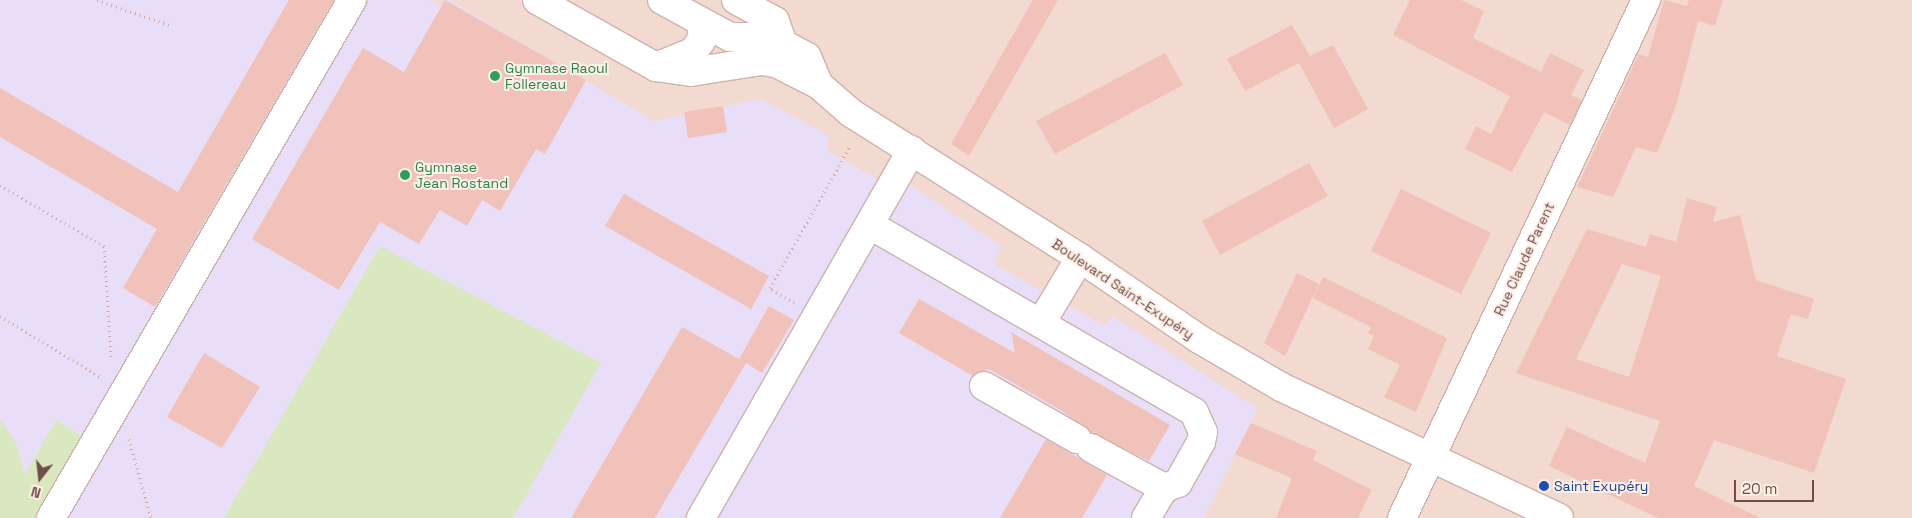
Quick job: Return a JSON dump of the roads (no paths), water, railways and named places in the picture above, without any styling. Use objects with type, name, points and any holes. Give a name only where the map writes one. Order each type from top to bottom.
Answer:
[{"type":"street","points":[[51,518],[119,405],[352,0]]},
{"type":"street","points":[[537,0],[656,66],[691,72],[761,61],[776,63],[819,85]]},
{"type":"street","name":"Boulevard Saint-Exupéry","points":[[662,0],[730,37],[760,37],[783,44],[807,57],[819,85],[851,113],[1080,258],[1199,338],[1280,387],[1559,518]]},
{"type":"street","points":[[736,0],[774,22],[783,44]]},
{"type":"street","name":"Rue Claude Parent","points":[[1402,518],[1646,0]]},
{"type":"street","points":[[656,66],[693,52],[701,41],[703,24]]},
{"type":"street","points":[[701,518],[912,150]]},
{"type":"street","points":[[870,225],[1185,406],[1200,421],[1201,442],[1178,483],[1164,488],[1146,518]]},
{"type":"street","points":[[1042,323],[1080,258]]},
{"type":"street","points":[[984,386],[1164,488]]},
{"type":"place","name":"Gymnase Raoul Follereau","points":[[495,76]]},
{"type":"place","name":"Gymnase Jean Rostand","points":[[405,175]]},
{"type":"place","name":"Saint Exupéry","points":[[1544,486]]}]
